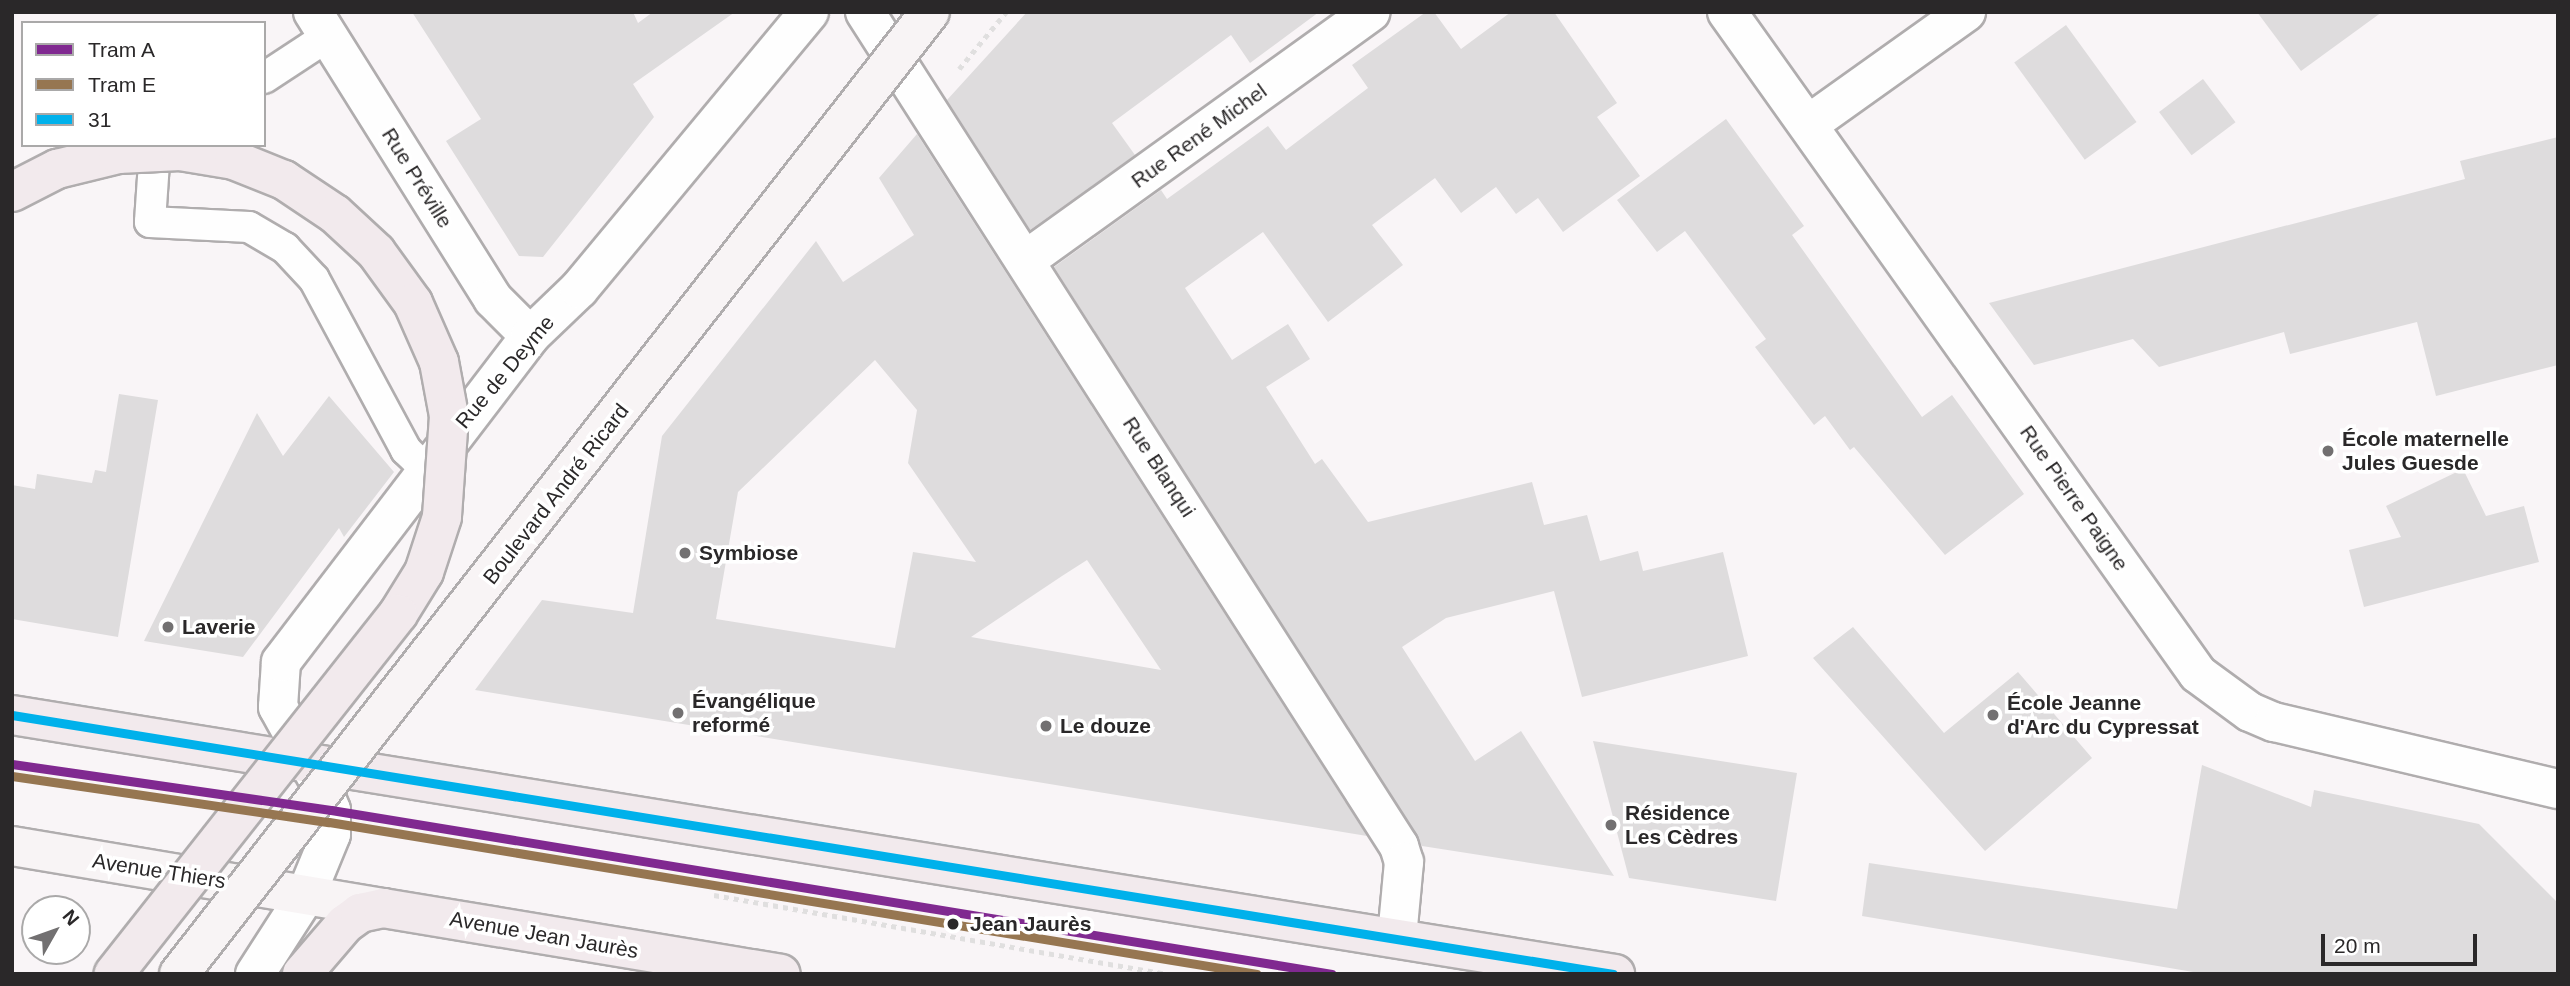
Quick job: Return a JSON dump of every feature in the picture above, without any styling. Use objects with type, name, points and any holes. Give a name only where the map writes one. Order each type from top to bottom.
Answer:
[{"type":"main road","name":"Boulevard André Ricard","points":[[179,974],[930,12]]},
{"type":"main road","points":[[12,192],[57,169],[118,154],[180,151],[234,160],[285,180],[335,214],[376,252],[413,303],[439,362],[449,416],[442,517],[424,572],[398,614],[114,974]]},
{"type":"main road","points":[[12,715],[306,760],[1615,974]]},
{"type":"main road","name":"Avenue Thiers","points":[[12,846],[306,895]]},
{"type":"main road","name":"Avenue Jean Jaurès","points":[[306,895],[781,974]]},
{"type":"main road","points":[[302,974],[345,924],[360,913],[383,908]]},
{"type":"street","name":"Rue de Deyme","points":[[255,974],[306,895],[331,834],[331,810],[278,707],[281,662],[530,336],[579,289],[809,12]]},
{"type":"street","name":"Rue Blanqui","points":[[865,12],[1027,259],[1399,846],[1404,862],[1396,937]]},
{"type":"street","name":"Rue René Michel","points":[[1027,259],[1371,12]]},
{"type":"street","name":"Rue Pierre Paigne","points":[[1727,12],[2198,674],[2241,706],[2274,722],[2558,789]]},
{"type":"street","points":[[1809,124],[1966,12]]},
{"type":"street","name":"Rue Préville","points":[[321,24],[493,299],[530,336]]},
{"type":"lane","points":[[266,76],[321,24]]},
{"type":"lane","points":[[157,147],[150,222],[249,228],[285,248],[314,279],[406,450],[426,469]]},
{"type":"path","points":[[927,108],[1006,12]]},
{"type":"path","points":[[714,895],[1167,974]]},
{"type":"building","points":[[412,12],[633,12],[638,23],[653,12],[735,12],[633,84],[654,117],[543,257],[519,256],[446,141],[481,119]]},
{"type":"building","points":[[1027,12],[1319,12],[1250,63],[1231,35],[1112,123],[1135,155],[1030,230],[947,100]]},
{"type":"building","points":[[1426,12],[1434,12],[1461,49],[1511,12],[1554,12],[1617,103],[1597,117],[1640,176],[1563,232],[1538,198],[1516,214],[1496,187],[1461,213],[1435,178],[1372,225],[1403,265],[1328,322],[1263,232],[1185,288],[1232,360],[1288,324],[1310,359],[1266,387],[1315,464],[1322,459],[1368,522],[1532,482],[1544,525],[1587,515],[1600,561],[1638,551],[1643,571],[1723,552],[1748,656],[1582,697],[1554,591],[1446,618],[1402,647],[1475,761],[1521,731],[1614,876],[1422,846],[1054,267],[1161,190],[1167,199],[1268,126],[1286,150],[1368,88],[1352,65]]},
{"type":"building","points":[[2257,12],[2382,12],[2301,71]]},
{"type":"building","points":[[2066,25],[2137,122],[2085,160],[2014,63]]},
{"type":"building","points":[[2203,79],[2235,122],[2192,155],[2159,112]]},
{"type":"building","points":[[1726,119],[1804,226],[1792,235],[1922,417],[1952,395],[2024,494],[1945,555],[1854,447],[1850,450],[1825,416],[1814,425],[1755,347],[1766,339],[1685,231],[1657,252],[1617,200]]},
{"type":"building","points":[[917,134],[1367,836],[475,690],[542,600],[633,613],[662,436],[816,241],[843,282],[914,235],[879,178]],"holes":[[[875,360],[917,410],[908,463],[976,562],[913,552],[895,648],[716,619],[738,492]],[[1087,560],[1161,670],[971,637],[1062,576]]]},
{"type":"building","points":[[2558,137],[2558,365],[2436,396],[2417,322],[2290,354],[2284,332],[2159,367],[2133,339],[2034,365],[1989,303],[2465,179],[2460,161]]},
{"type":"building","points":[[119,394],[158,400],[118,637],[12,619],[12,485],[35,489],[37,474],[92,483],[95,470],[106,472]]},
{"type":"building","points":[[329,396],[394,472],[344,537],[339,528],[243,657],[144,641],[257,413],[283,456]]},
{"type":"building","points":[[2463,469],[2486,516],[2524,506],[2539,562],[2364,607],[2349,550],[2401,537],[2386,506]]},
{"type":"building","points":[[1853,627],[1944,733],[2018,672],[2092,758],[1985,851],[1813,658]]},
{"type":"building","points":[[1593,741],[1797,773],[1776,901],[1629,878]]},
{"type":"building","points":[[2202,765],[2311,807],[2314,790],[2479,824],[2558,903],[2558,974],[2205,974],[1862,916],[1869,863],[2177,909]]},
{"type":"tram line","name":"A","points":[[12,764],[331,810],[1332,974]]},
{"type":"tram line","name":"E","points":[[12,776],[329,822],[1257,974]]},
{"type":"transit line","name":"31","points":[[12,715],[1613,974]]},
{"type":"place","name":"École maternelle Jules Guesde","points":[[2328,451]]},
{"type":"place","name":"Symbiose","points":[[685,553]]},
{"type":"place","name":"Laverie","points":[[168,627]]},
{"type":"place","name":"Évangélique reformé","points":[[678,713]]},
{"type":"place","name":"École Jeanne d'Arc du Cypressat","points":[[1993,715]]},
{"type":"place","name":"Le douze","points":[[1046,726]]},
{"type":"place","name":"Résidence Les Cèdres","points":[[1611,825]]},
{"type":"place","name":"Jean Jaurès","points":[[953,924]]}]
